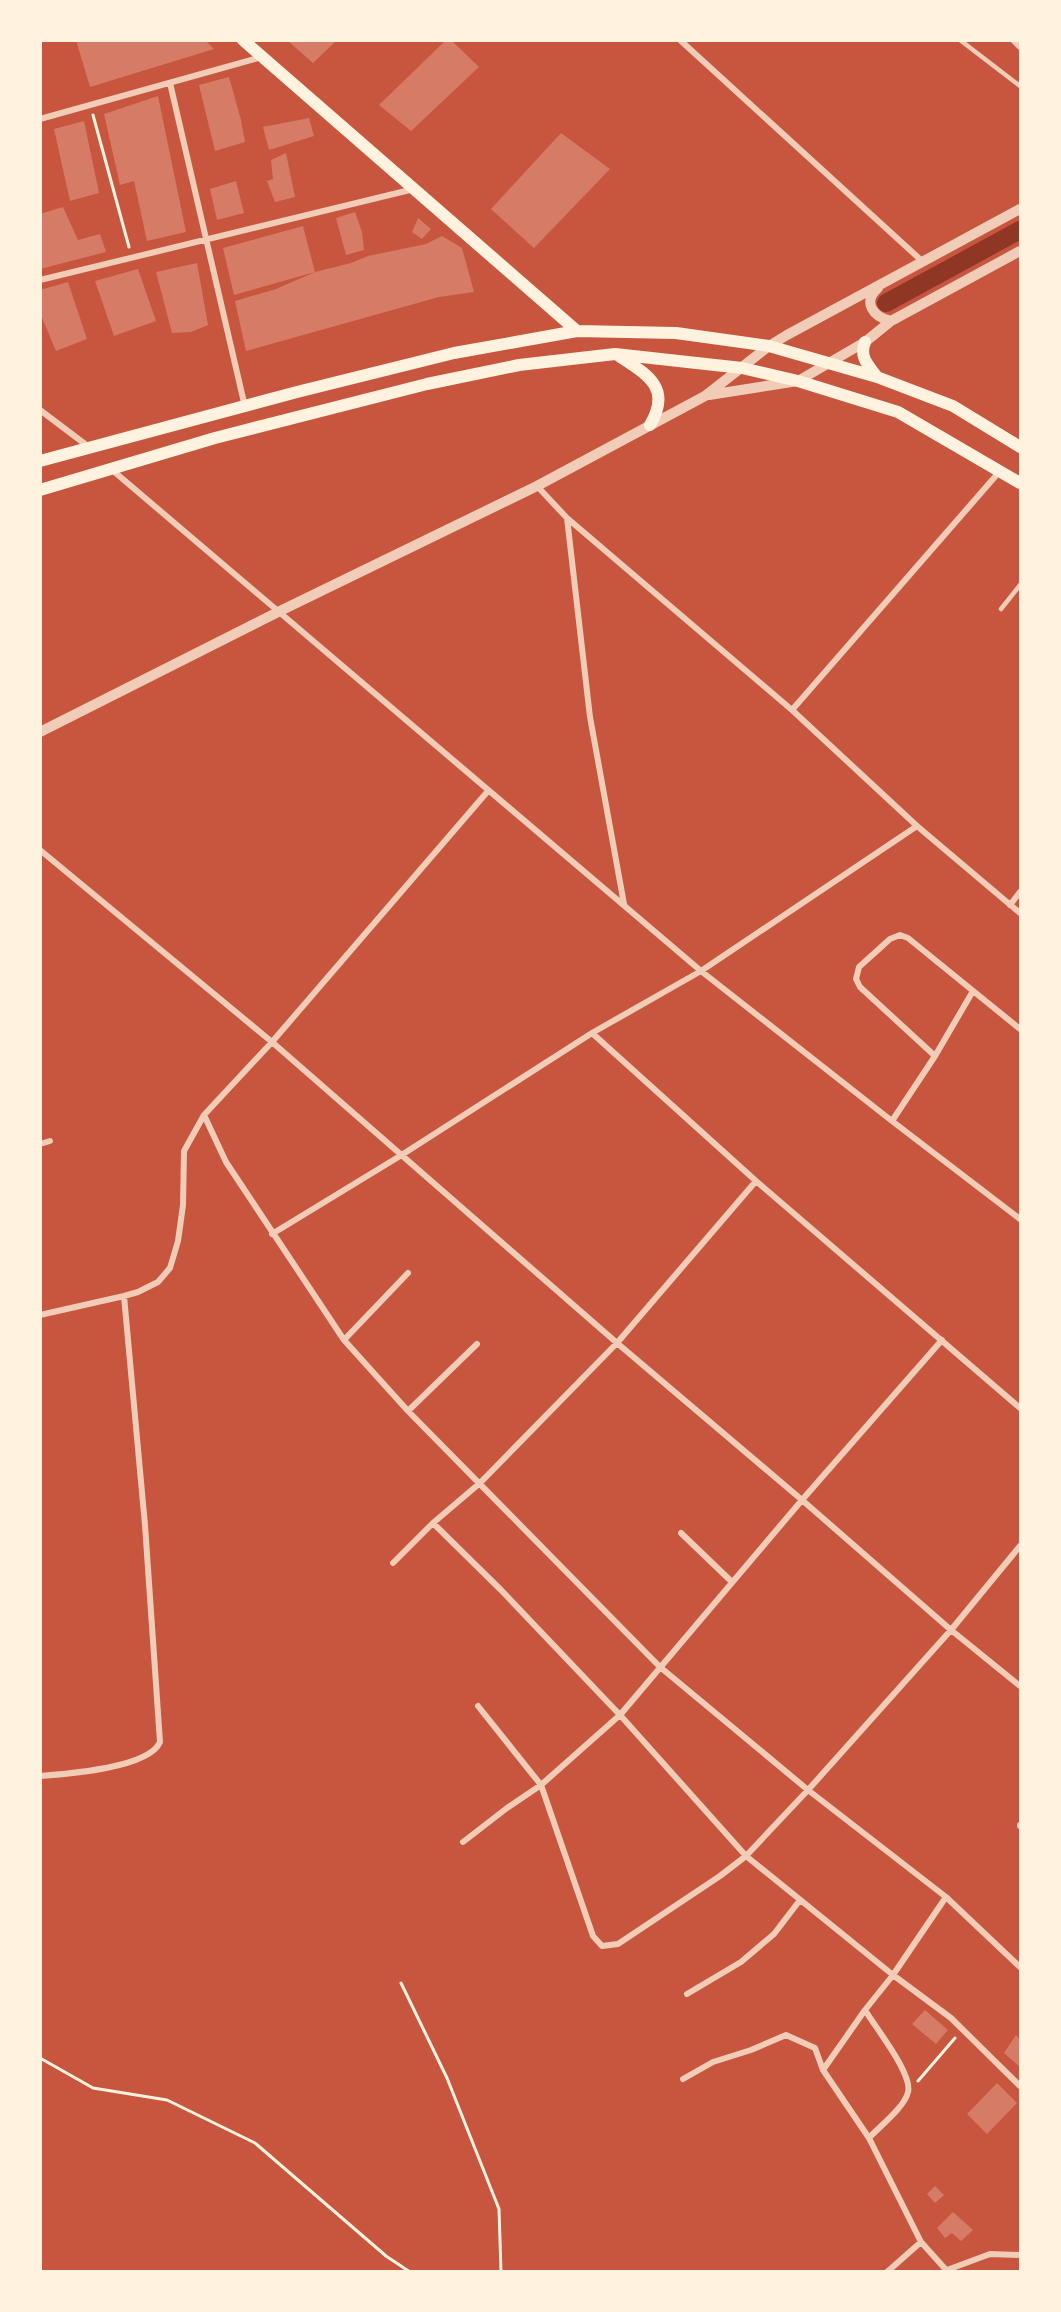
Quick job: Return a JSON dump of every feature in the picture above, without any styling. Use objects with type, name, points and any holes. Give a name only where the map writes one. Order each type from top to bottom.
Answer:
[{"type":"main road","points":[[243,40],[577,331]]},
{"type":"main road","points":[[40,461],[453,353],[577,331],[676,333],[769,346],[877,377],[953,406],[1020,447]]},
{"type":"main road","points":[[865,342],[862,350],[863,356],[877,377]]},
{"type":"main road","points":[[615,354],[640,370],[652,382],[660,398],[659,410],[650,425]]},
{"type":"main road","points":[[40,490],[215,438],[427,384],[519,365],[615,354],[742,368],[798,381],[898,412],[1020,483]]},
{"type":"street","points":[[680,40],[922,261]]},
{"type":"street","points":[[687,46],[692,40]]},
{"type":"street","points":[[1013,40],[1020,47]]},
{"type":"street","points":[[40,119],[262,57]]},
{"type":"street","points":[[170,83],[245,407]]},
{"type":"street","points":[[40,280],[414,189]]},
{"type":"street","points":[[40,732],[280,611],[537,486],[705,396],[769,346],[1020,209]]},
{"type":"street","points":[[705,396],[798,381],[865,342],[891,321],[1020,251]]},
{"type":"street","points":[[880,285],[873,292],[870,302],[873,312],[881,319],[891,321]]},
{"type":"street","points":[[40,410],[90,447]]},
{"type":"street","points":[[110,468],[701,971],[1020,1219]]},
{"type":"street","points":[[792,710],[1001,470]]},
{"type":"street","points":[[537,486],[567,518],[792,710],[917,826],[1020,913]]},
{"type":"street","points":[[567,518],[590,717],[624,904]]},
{"type":"street","points":[[40,1315],[138,1292],[158,1282],[170,1268],[178,1241],[183,1205],[184,1151],[204,1115],[272,1042],[488,792]]},
{"type":"street","points":[[272,1234],[400,1156],[592,1033],[701,971],[917,826]]},
{"type":"street","points":[[40,850],[272,1042],[617,1343],[951,1630],[1020,1686]]},
{"type":"street","points":[[1010,904],[1020,892]]},
{"type":"street","points":[[935,1056],[860,987],[856,978],[859,967],[890,939],[900,935],[908,938],[1020,1029]]},
{"type":"street","points":[[892,1121],[935,1056],[973,991]]},
{"type":"street","points":[[592,1033],[756,1181],[1020,1408]]},
{"type":"street","points":[[204,1115],[226,1162],[344,1340],[408,1411],[660,1667],[808,1790],[946,1897],[1020,1967]]},
{"type":"street","points":[[40,1144],[50,1141]]},
{"type":"street","points":[[393,1563],[433,1523],[480,1483],[617,1343],[756,1181]]},
{"type":"street","points":[[344,1340],[408,1273]]},
{"type":"street","points":[[40,1776],[109,1767],[140,1759],[157,1749],[160,1742],[146,1535],[124,1296]]},
{"type":"street","points":[[463,1842],[541,1785],[620,1715],[802,1500],[942,1340]]},
{"type":"street","points":[[408,1411],[477,1344]]},
{"type":"street","points":[[433,1523],[501,1590],[620,1715],[746,1856],[963,2030],[1020,2086]]},
{"type":"street","points":[[681,1533],[732,1582]]},
{"type":"street","points":[[478,1706],[541,1785],[593,1936],[602,1946],[618,1944],[746,1856],[951,1630],[1020,1546]]},
{"type":"street","points":[[823,2070],[893,1975],[946,1897]]},
{"type":"street","points":[[687,1994],[741,1962],[774,1934],[800,1900]]},
{"type":"street","points":[[865,2010],[908,2076],[909,2091],[903,2102],[869,2138]]},
{"type":"street","points":[[683,2079],[712,2061],[751,2050],[786,2035],[814,2048],[823,2070],[869,2138],[921,2242],[947,2271],[990,2254],[1020,2255]]},
{"type":"street","points":[[887,2271],[921,2242]]},
{"type":"lane","points":[[960,40],[1020,87]]},
{"type":"lane","points":[[1001,609],[1020,585]]},
{"type":"path","points":[[91,106],[132,258]]},
{"type":"path","points":[[401,1983],[447,2078],[499,2209],[501,2271]]},
{"type":"path","points":[[909,2091],[963,2030]]},
{"type":"path","points":[[40,2058],[93,2088],[167,2100],[255,2144],[386,2256],[411,2271]]},
{"type":"building","points":[[76,40],[205,40],[214,49],[90,87]]},
{"type":"building","points":[[287,40],[337,40],[313,63]]},
{"type":"building","points":[[446,40],[451,40],[479,67],[411,131],[379,105]]},
{"type":"building","points":[[229,77],[245,142],[215,151],[199,85]]},
{"type":"building","points":[[158,96],[186,232],[147,241],[134,181],[120,185],[104,114]]},
{"type":"building","points":[[309,118],[314,136],[269,150],[263,127]]},
{"type":"building","points":[[84,121],[99,193],[70,201],[54,129]]},
{"type":"building","points":[[561,133],[610,169],[534,248],[491,209]]},
{"type":"building","points":[[286,153],[295,197],[275,202],[267,181],[273,179],[271,160]]},
{"type":"building","points":[[236,181],[244,213],[217,220],[210,189]]},
{"type":"building","points":[[63,207],[78,240],[100,234],[106,252],[40,269],[40,214]]},
{"type":"building","points":[[355,212],[362,232],[364,250],[346,255],[336,218]]},
{"type":"building","points":[[418,218],[431,229],[422,239],[412,232]]},
{"type":"building","points":[[303,226],[315,272],[234,295],[223,248]]},
{"type":"building","points":[[442,236],[462,248],[474,292],[439,297],[246,351],[235,301],[276,289],[315,272],[368,256],[426,244]]},
{"type":"building","points":[[197,263],[208,325],[191,332],[172,333],[156,272]]},
{"type":"building","points":[[138,269],[156,321],[114,336],[95,281]]},
{"type":"building","points":[[68,282],[87,339],[56,351],[40,313],[40,290]]},
{"type":"building","points":[[925,2010],[948,2030],[936,2044],[912,2024]]},
{"type":"building","points":[[1016,2035],[1020,2040],[1020,2067],[1004,2053]]},
{"type":"building","points":[[997,2083],[1017,2103],[987,2134],[967,2114]]},
{"type":"building","points":[[935,2186],[944,2195],[935,2203],[927,2194]]},
{"type":"building","points":[[953,2212],[973,2230],[961,2241],[952,2233],[945,2238],[937,2228]]},
{"type":"waterway","points":[[886,303],[1020,230]]}]
